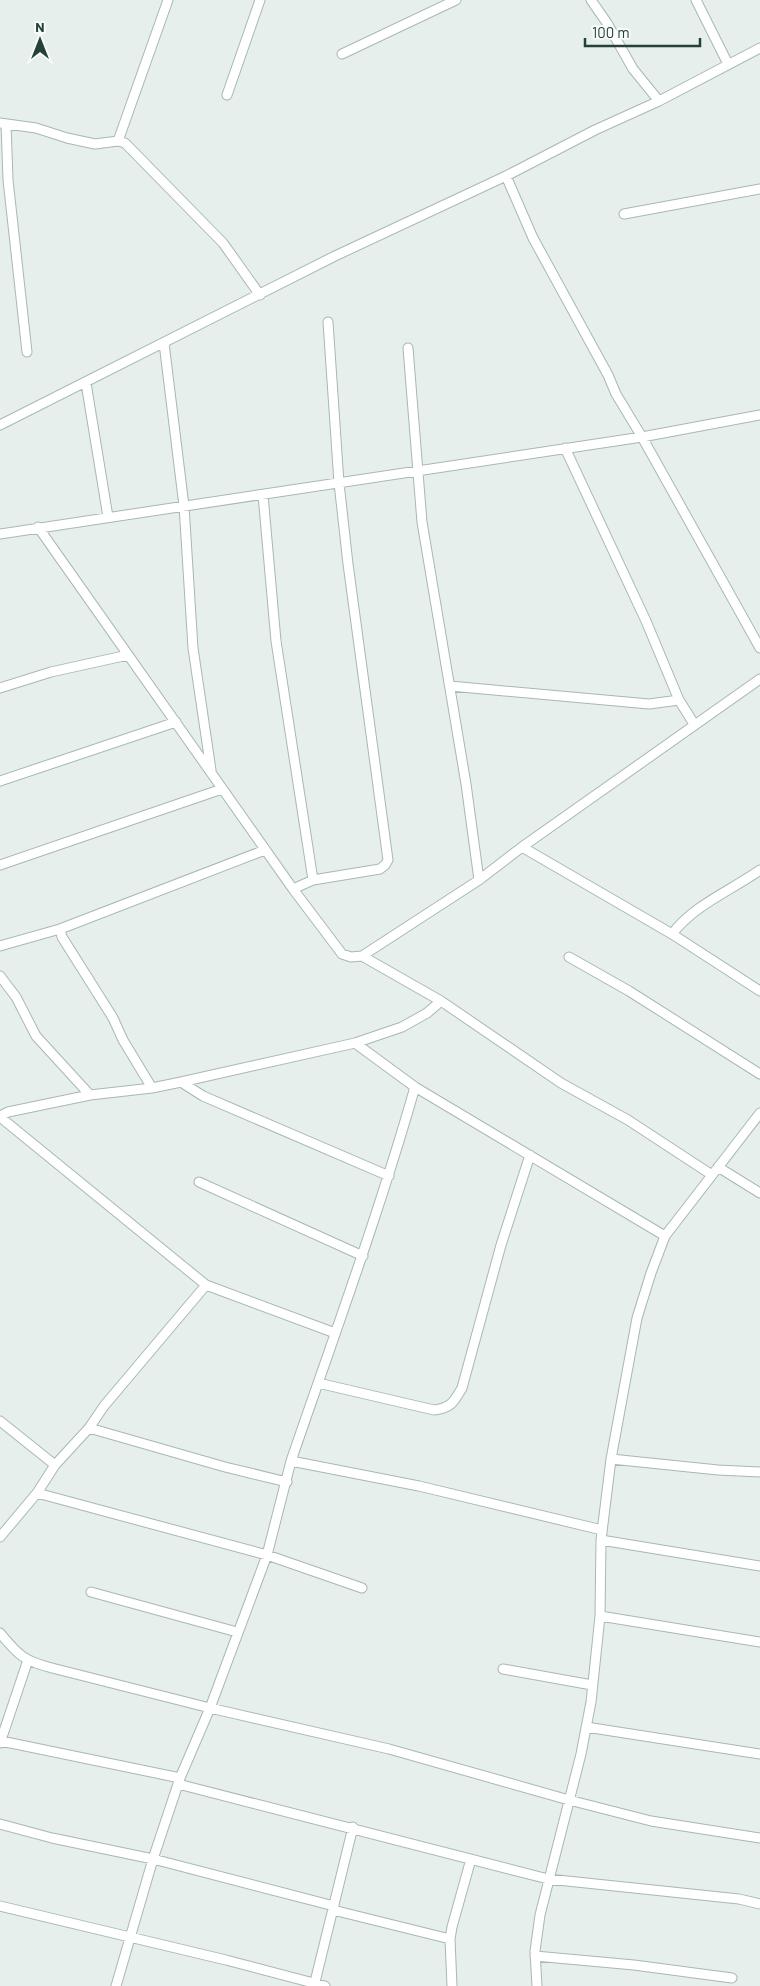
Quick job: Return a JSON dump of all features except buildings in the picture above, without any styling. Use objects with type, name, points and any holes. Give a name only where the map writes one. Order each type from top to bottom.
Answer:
[{"type":"street","points":[[118,141],[168,0]]},
{"type":"street","points":[[227,95],[260,0]]},
{"type":"street","points":[[342,54],[456,0]]},
{"type":"street","points":[[591,0],[607,23],[633,69],[660,101]]},
{"type":"street","points":[[696,0],[728,64]]},
{"type":"street","points":[[0,425],[335,256],[506,176],[602,126],[660,101],[760,48]]},
{"type":"street","points":[[27,352],[3,124],[36,128],[95,144],[118,141],[125,143],[223,243],[260,295]]},
{"type":"street","points":[[506,176],[533,238],[608,375],[616,394],[760,648]]},
{"type":"street","points":[[624,214],[760,189]]},
{"type":"street","points":[[293,889],[313,880],[380,869],[388,860],[364,689],[339,483],[328,322]]},
{"type":"street","points":[[164,343],[184,506],[192,648],[212,774]]},
{"type":"street","points":[[408,348],[422,522],[450,686],[479,880]]},
{"type":"street","points":[[86,383],[108,517]]},
{"type":"street","points":[[0,534],[642,437],[760,415]]},
{"type":"street","points":[[565,448],[646,621],[679,700],[694,724]]},
{"type":"street","points":[[264,495],[276,641],[313,880]]},
{"type":"street","points":[[38,527],[293,889],[342,954],[351,957],[362,956],[479,880],[522,847],[760,679]]},
{"type":"street","points":[[0,688],[51,672],[128,654]]},
{"type":"street","points":[[450,686],[649,704],[679,700]]},
{"type":"street","points":[[0,781],[176,722]]},
{"type":"street","points":[[0,865],[222,789]]},
{"type":"street","points":[[522,847],[672,934],[760,991]]},
{"type":"street","points":[[0,946],[60,930],[265,850]]},
{"type":"street","points":[[672,934],[688,917],[701,907],[760,870]]},
{"type":"street","points":[[60,930],[62,937],[113,1018],[123,1040],[152,1088]]},
{"type":"street","points":[[362,956],[441,1001],[561,1083],[628,1120],[712,1175]]},
{"type":"street","points":[[569,957],[630,991],[760,1074]]},
{"type":"street","points":[[0,976],[16,997],[36,1036],[90,1095]]},
{"type":"street","points":[[335,1333],[206,1285],[0,1117],[8,1112],[90,1095],[152,1088],[355,1043],[402,1027],[427,1013],[441,1001]]},
{"type":"street","points":[[355,1043],[415,1087],[665,1236]]},
{"type":"street","points":[[182,1082],[203,1096],[389,1176]]},
{"type":"street","points":[[116,1986],[179,1781],[210,1708],[266,1555],[287,1482],[291,1460],[363,1256],[415,1087]]},
{"type":"street","points":[[537,1986],[535,1956],[537,1932],[548,1879],[586,1727],[600,1616],[602,1530],[611,1459],[637,1318],[650,1272],[665,1236],[760,1113]]},
{"type":"street","points":[[318,1383],[434,1410],[446,1409],[454,1401],[462,1388],[501,1245],[530,1155]]},
{"type":"street","points":[[718,1168],[760,1193]]},
{"type":"street","points":[[199,1182],[363,1256]]},
{"type":"street","points":[[0,1537],[37,1493],[55,1465],[89,1428],[104,1406],[206,1285]]},
{"type":"street","points":[[0,1421],[55,1465]]},
{"type":"street","points":[[89,1428],[225,1467],[287,1482]]},
{"type":"street","points":[[611,1459],[718,1470],[760,1472]]},
{"type":"street","points":[[291,1460],[419,1486],[602,1530]]},
{"type":"street","points":[[37,1493],[266,1555],[362,1588]]},
{"type":"street","points":[[0,1522],[8,1528]]},
{"type":"street","points":[[601,1540],[760,1566]]},
{"type":"street","points":[[91,1592],[237,1632]]},
{"type":"street","points":[[600,1616],[760,1642]]},
{"type":"street","points":[[0,1633],[16,1652],[28,1660],[52,1668],[210,1708],[389,1749],[569,1800],[666,1824],[760,1838]]},
{"type":"street","points":[[28,1660],[0,1742],[179,1781],[548,1879],[739,1899],[760,1904]]},
{"type":"street","points":[[503,1670],[592,1685]]},
{"type":"street","points":[[586,1727],[760,1754]]},
{"type":"street","points":[[0,1824],[52,1838],[154,1859],[450,1939]]},
{"type":"street","points":[[314,1985],[353,1828]]},
{"type":"street","points":[[452,1986],[450,1939],[458,1901],[471,1859]]},
{"type":"street","points":[[0,1906],[131,1939],[226,1960],[314,1985],[325,1986]]},
{"type":"street","points":[[535,1956],[634,1965],[732,1978]]}]
